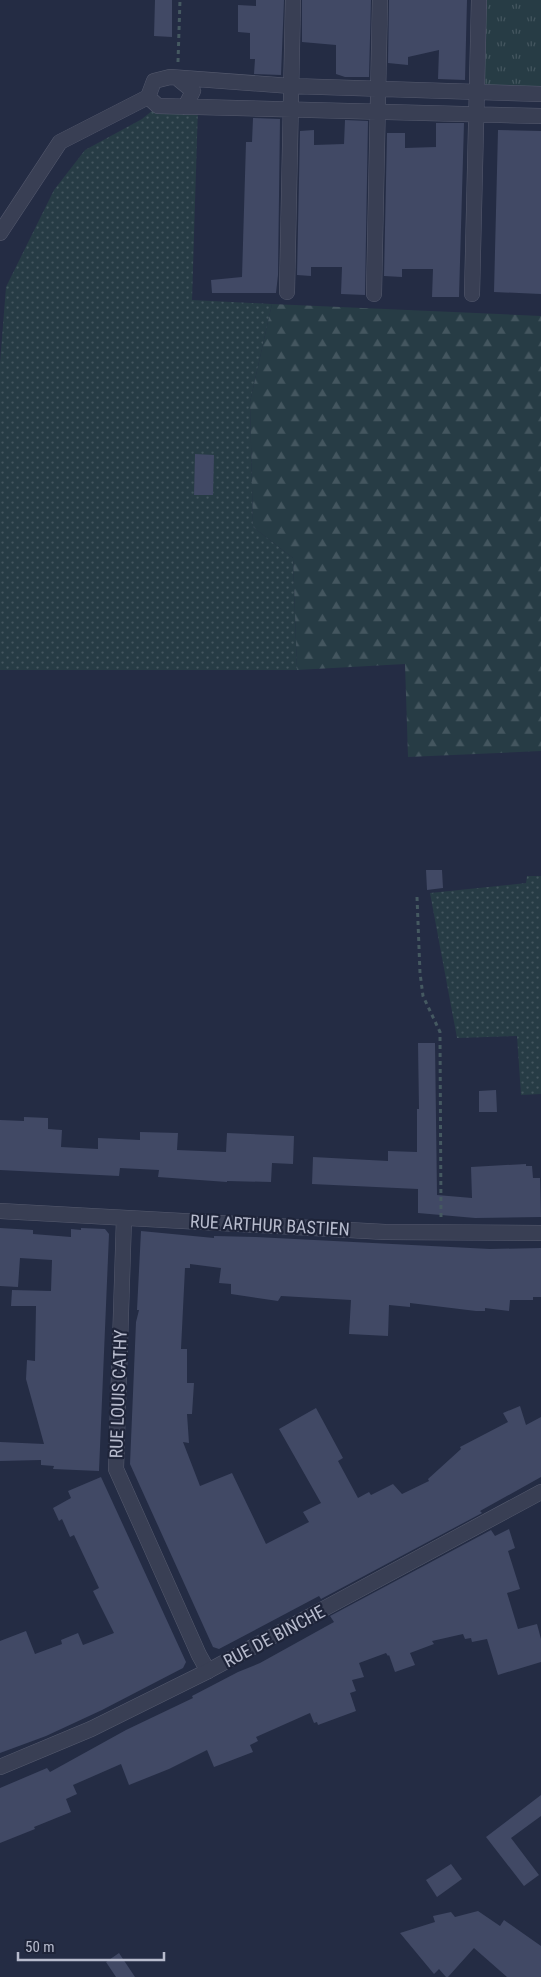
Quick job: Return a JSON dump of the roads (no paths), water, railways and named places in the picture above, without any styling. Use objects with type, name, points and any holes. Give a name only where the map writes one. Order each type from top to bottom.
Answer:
[{"type":"street","points":[[287,292],[293,0]]},
{"type":"street","points":[[374,294],[380,0]]},
{"type":"street","points":[[472,294],[479,0]]},
{"type":"street","points":[[174,77],[193,91],[185,106]]},
{"type":"street","points":[[0,233],[60,142],[148,97],[154,81],[174,77],[291,86],[541,94]]},
{"type":"street","points":[[148,97],[158,106],[541,116]]},
{"type":"street","name":"RUE ARTHUR BASTIEN","points":[[0,1211],[385,1232],[541,1233]]},
{"type":"street","name":"RUE LOUIS CATHY","points":[[124,1218],[116,1469],[199,1655],[208,1671]]},
{"type":"street","name":"RUE DE BINCHE","points":[[0,1767],[91,1729],[208,1671],[541,1492]]}]
